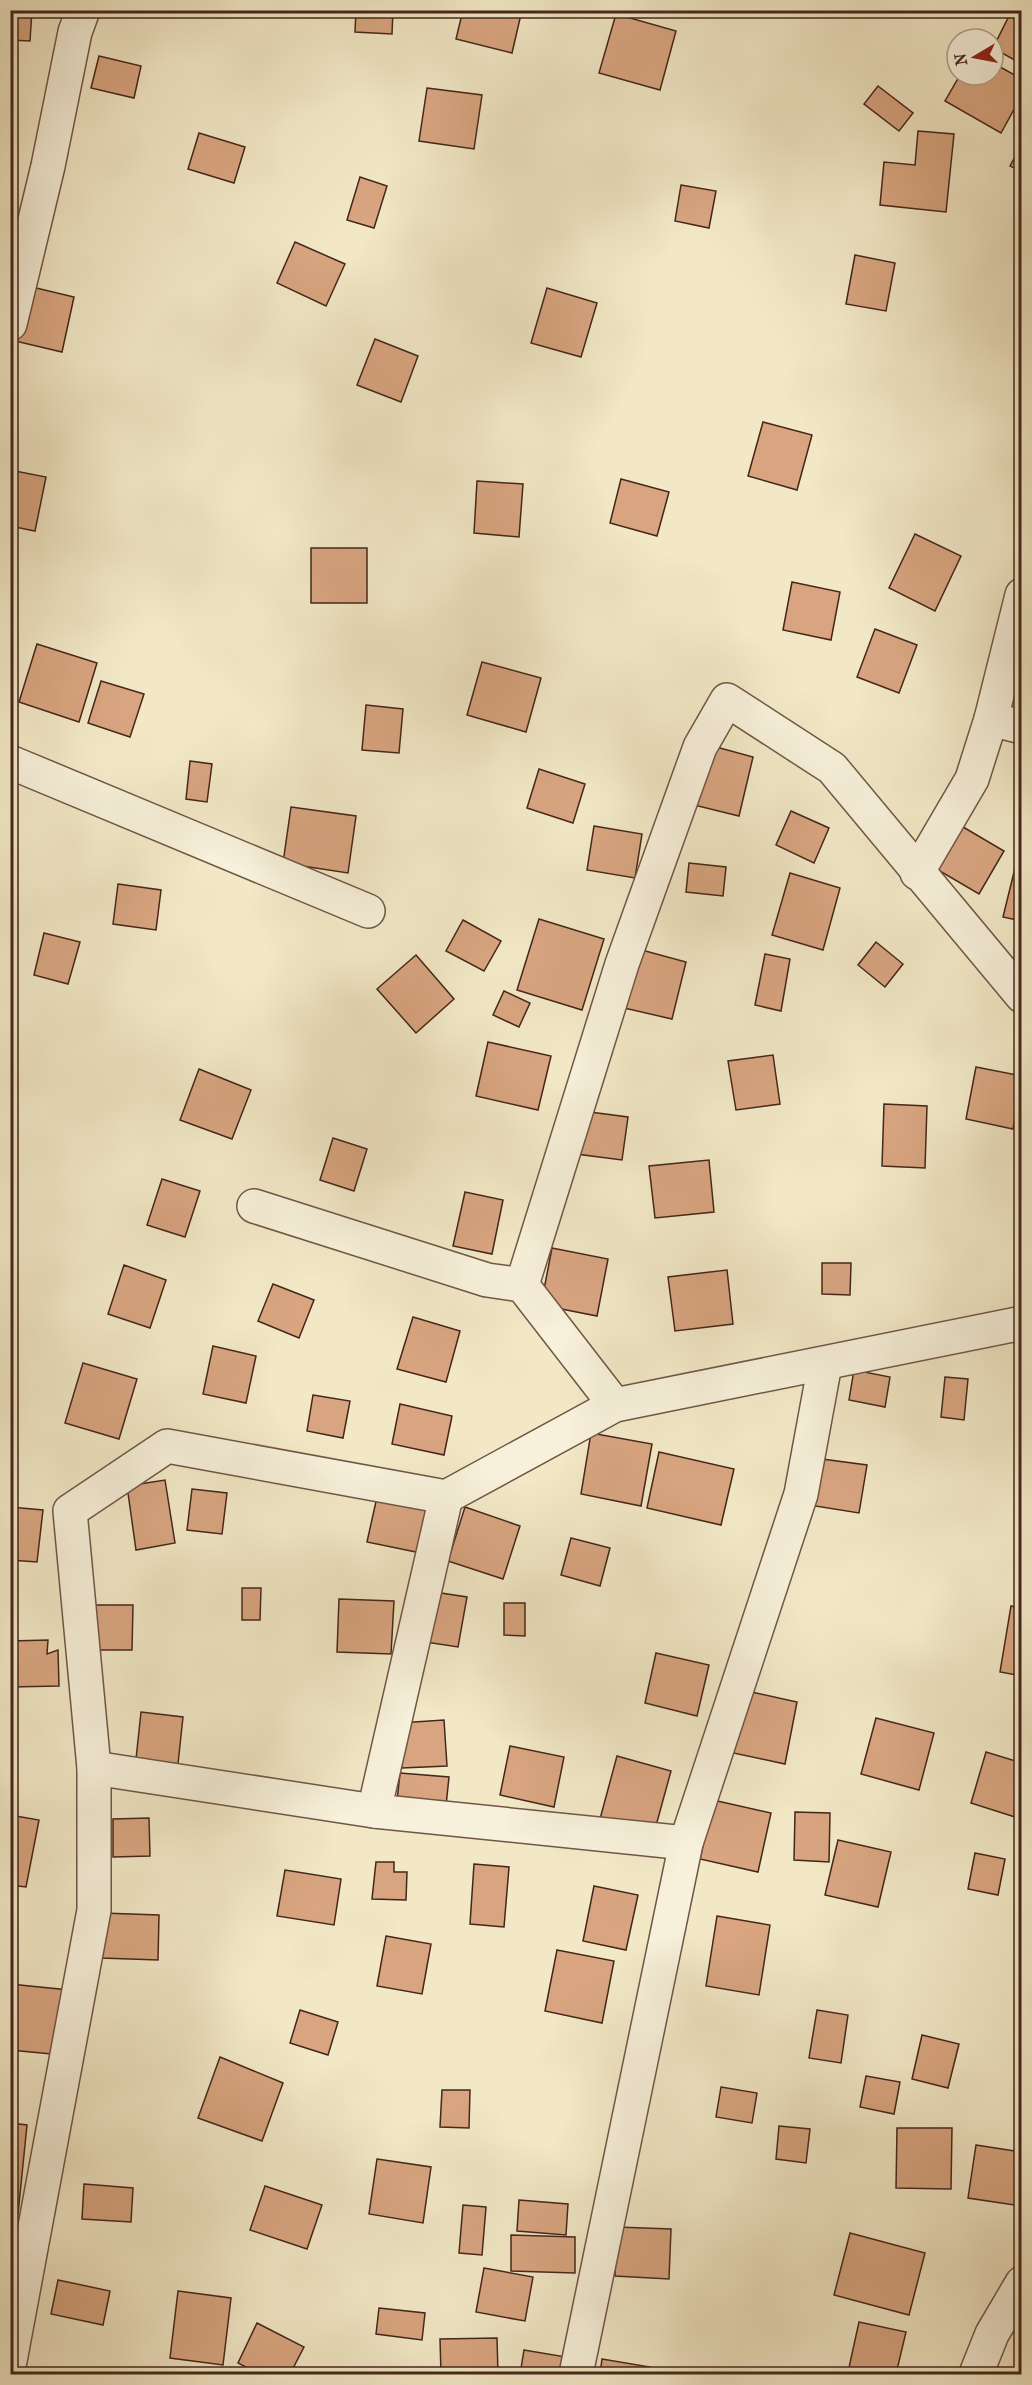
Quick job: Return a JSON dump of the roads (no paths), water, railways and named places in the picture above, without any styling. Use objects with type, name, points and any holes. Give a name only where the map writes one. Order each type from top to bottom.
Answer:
[{"type":"street","points":[[10,324],[48,165],[75,32],[83,10]]},
{"type":"street","points":[[917,873],[1006,723],[1022,595]]},
{"type":"street","points":[[522,1285],[622,964],[700,747],[727,700],[832,768],[917,873],[1022,996]]},
{"type":"street","points":[[10,762],[368,911]]},
{"type":"street","points":[[254,1206],[487,1280],[522,1285],[615,1405]]},
{"type":"street","points":[[10,2361],[94,1910],[94,1768],[70,1511],[167,1446],[446,1497],[615,1405],[1022,1323]]},
{"type":"street","points":[[576,2374],[686,1842],[801,1494],[825,1364]]},
{"type":"street","points":[[374,1811],[446,1497]]},
{"type":"street","points":[[94,1768],[374,1811],[686,1842]]},
{"type":"street","points":[[976,2374],[992,2334],[1022,2283]]}]
